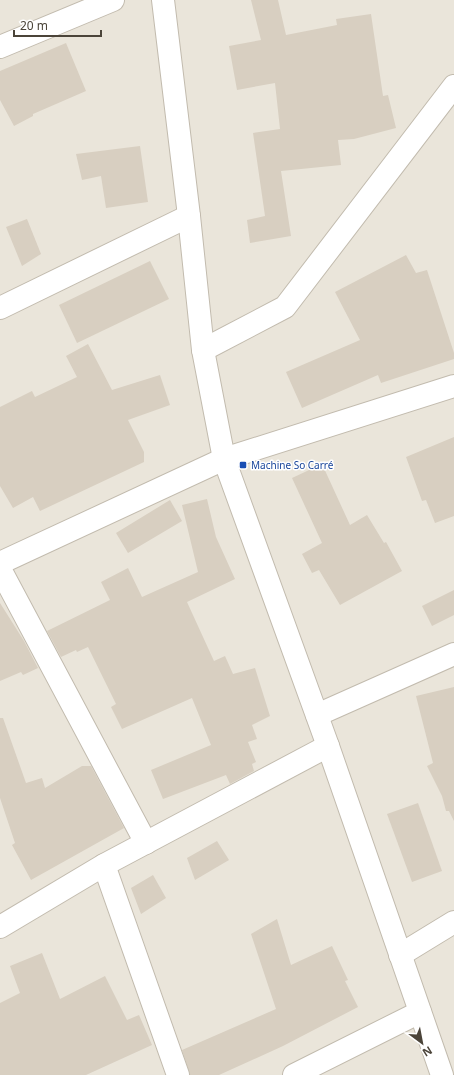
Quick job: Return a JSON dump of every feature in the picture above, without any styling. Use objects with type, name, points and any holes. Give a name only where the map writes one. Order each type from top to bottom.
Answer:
[{"type":"street","points":[[0,47],[113,0]]},
{"type":"street","points":[[163,0],[189,216],[203,350],[224,459],[328,746],[442,1075]]},
{"type":"street","points":[[203,350],[284,307],[454,86]]},
{"type":"street","points":[[0,308],[189,216]]},
{"type":"street","points":[[0,563],[224,459],[454,386]]},
{"type":"street","points":[[0,569],[146,843]]},
{"type":"street","points":[[317,715],[454,654]]},
{"type":"street","points":[[0,927],[104,865],[328,746]]},
{"type":"street","points":[[104,865],[178,1075]]},
{"type":"street","points":[[400,955],[454,922]]},
{"type":"street","points":[[294,1075],[420,1012]]},
{"type":"shaded area","points":[[0,0],[454,0],[454,1075],[0,1075]]},
{"type":"building","points":[[251,0],[278,0],[286,35],[337,25],[336,19],[371,14],[383,96],[388,95],[396,128],[354,139],[338,140],[341,165],[281,171],[291,236],[250,243],[247,220],[265,216],[253,133],[280,129],[275,83],[237,90],[229,46],[261,40]]},
{"type":"building","points":[[66,43],[86,91],[33,114],[33,116],[14,126],[0,100],[0,71]]},
{"type":"building","points":[[140,146],[148,202],[106,208],[101,176],[82,180],[76,154]]},
{"type":"building","points":[[27,219],[41,254],[22,266],[6,227]]},
{"type":"building","points":[[406,255],[416,273],[427,270],[454,353],[454,359],[381,383],[378,375],[302,408],[286,372],[360,340],[335,292]]},
{"type":"building","points":[[150,261],[169,299],[77,343],[59,305]]},
{"type":"building","points":[[88,344],[112,390],[160,375],[170,405],[128,420],[144,452],[144,462],[40,511],[33,497],[13,508],[0,486],[0,407],[32,391],[35,397],[77,377],[66,356]]},
{"type":"building","points":[[454,437],[454,516],[435,523],[426,500],[422,501],[406,457]]},
{"type":"building","points":[[322,464],[350,525],[367,515],[384,543],[386,542],[402,571],[340,605],[319,570],[312,573],[302,554],[322,543],[292,478]]},
{"type":"building","points":[[207,499],[216,537],[235,579],[187,602],[214,661],[225,656],[233,674],[255,668],[270,716],[252,725],[257,739],[248,742],[256,762],[252,764],[254,771],[230,784],[226,775],[163,799],[151,770],[211,745],[192,698],[122,729],[111,707],[116,704],[88,647],[77,652],[76,650],[61,657],[47,631],[110,600],[101,582],[128,568],[142,597],[198,572],[182,505]]},
{"type":"building","points":[[170,500],[182,521],[128,553],[116,533]]},
{"type":"building","points":[[454,590],[454,615],[432,626],[422,606]]},
{"type":"building","points":[[0,603],[24,641],[38,668],[23,675],[21,672],[0,681]]},
{"type":"building","points":[[454,687],[454,821],[449,811],[446,811],[442,796],[427,766],[433,763],[416,696]]},
{"type":"building","points":[[0,718],[3,718],[26,783],[42,778],[45,788],[82,766],[91,766],[124,828],[31,880],[12,845],[15,843],[0,798]]},
{"type":"building","points":[[418,803],[442,871],[412,882],[387,814]]},
{"type":"building","points":[[217,841],[229,860],[195,880],[187,858]]},
{"type":"building","points":[[153,875],[166,898],[141,914],[131,888]]},
{"type":"building","points":[[277,919],[291,965],[332,946],[348,980],[345,981],[358,1007],[283,1046],[219,1075],[190,1075],[182,1050],[276,1009],[251,934]]},
{"type":"building","points":[[42,953],[60,999],[105,976],[127,1020],[139,1015],[152,1045],[86,1075],[0,1075],[0,1003],[20,993],[10,966]]},
{"type":"place","name":"Machine So Carré","points":[[243,465]]}]
